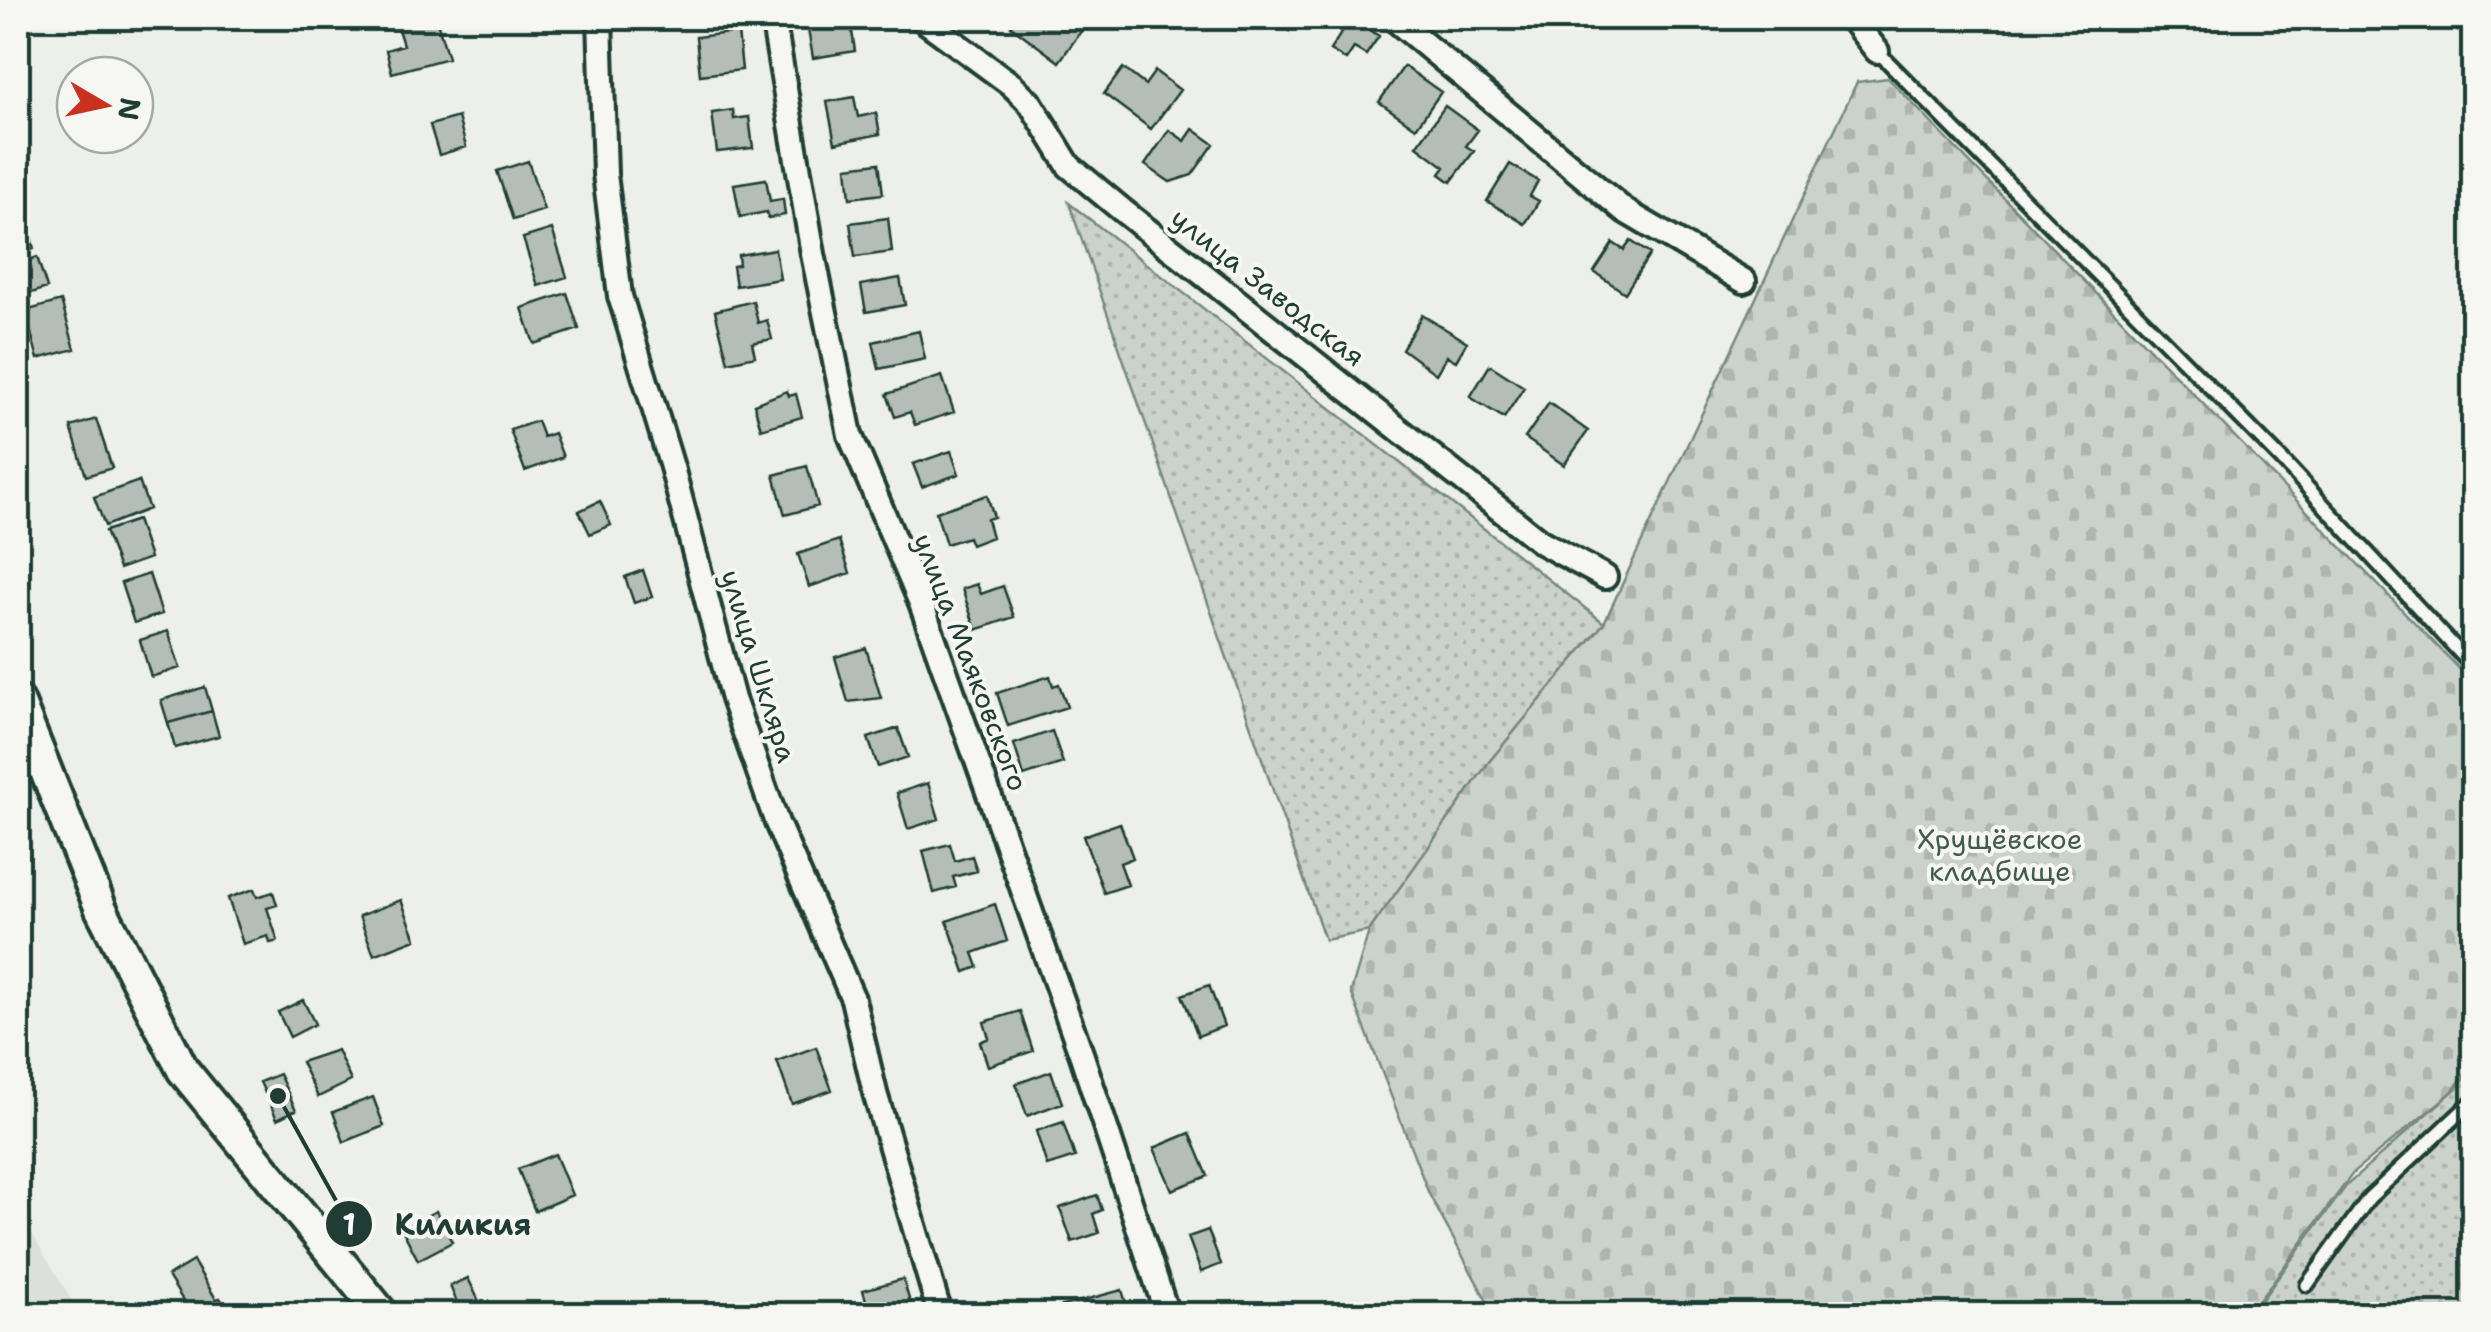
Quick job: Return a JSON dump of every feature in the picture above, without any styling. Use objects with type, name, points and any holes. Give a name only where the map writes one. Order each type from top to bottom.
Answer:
[{"type":"main road","points":[[18,701],[101,908],[183,1070],[382,1314]]},
{"type":"street","name":"улица Шкляра","points":[[600,18],[605,174],[620,296],[733,699],[783,838],[854,999],[879,1108],[940,1314]]},
{"type":"street","name":"улица Маяковского","points":[[773,18],[812,254],[850,435],[928,621],[1082,1056],[1167,1314]]},
{"type":"street","name":"улица Заводская","points":[[921,18],[1012,84],[1030,104],[1069,166],[1122,210],[1540,542],[1605,577]]},
{"type":"street","points":[[1393,18],[1625,211],[1744,281]]},
{"type":"street","points":[[1851,18],[1876,51]]},
{"type":"lane","points":[[1876,51],[2282,460],[2474,668]]},
{"type":"lane","points":[[2307,1285],[2369,1198],[2474,1100]]},
{"type":"shaded area","points":[[18,1210],[80,1314],[18,1314]]},
{"type":"green space","name":"Хрущёвское кладбище","points":[[1888,78],[2473,683],[2473,1062],[2452,1092],[2353,1173],[2249,1314],[1494,1314],[1429,1194],[1351,992],[1369,931],[1489,762],[1604,623],[1857,82]]},
{"type":"green space","points":[[1069,203],[1604,623],[1489,762],[1369,931],[1325,940]]},
{"type":"green space","points":[[2473,1067],[2473,1314],[2251,1314],[2347,1185],[2458,1087]]},
{"type":"building","points":[[436,18],[448,58],[392,73],[386,50],[403,45],[397,26]]},
{"type":"building","points":[[806,18],[850,18],[855,51],[813,58]]},
{"type":"building","points":[[1018,18],[1090,19],[1059,62],[1011,26]]},
{"type":"building","points":[[1268,18],[1297,18],[1289,31]]},
{"type":"building","points":[[1351,18],[1379,36],[1366,55],[1354,48],[1346,60],[1330,50]]},
{"type":"building","points":[[738,32],[742,70],[700,75],[696,37]]},
{"type":"building","points":[[1404,66],[1441,92],[1416,128],[1379,102]]},
{"type":"building","points":[[1123,68],[1145,85],[1155,71],[1180,90],[1151,129],[1104,94]]},
{"type":"building","points":[[854,97],[858,117],[876,113],[880,134],[835,143],[827,102]]},
{"type":"building","points":[[1445,106],[1478,130],[1466,146],[1474,151],[1451,182],[1440,174],[1445,167],[1417,146]]},
{"type":"building","points":[[733,110],[734,119],[749,117],[753,148],[717,152],[712,113]]},
{"type":"building","points":[[458,117],[466,147],[439,155],[430,125]]},
{"type":"building","points":[[1193,129],[1214,144],[1192,175],[1170,182],[1145,165],[1169,130],[1185,141]]},
{"type":"building","points":[[528,161],[544,210],[513,220],[497,171]]},
{"type":"building","points":[[879,163],[883,194],[850,198],[847,167]]},
{"type":"building","points":[[1510,164],[1538,181],[1530,196],[1539,201],[1525,224],[1487,201]]},
{"type":"building","points":[[766,179],[770,201],[783,199],[785,215],[768,218],[767,212],[740,217],[734,184]]},
{"type":"building","points":[[22,204],[34,249],[18,254],[18,205]]},
{"type":"building","points":[[888,218],[892,252],[855,257],[850,223]]},
{"type":"building","points":[[552,229],[567,277],[538,286],[523,238]]},
{"type":"building","points":[[1631,241],[1650,254],[1625,293],[1594,272],[1613,243],[1624,250]]},
{"type":"building","points":[[775,249],[780,279],[736,286],[733,266],[739,265],[738,255]]},
{"type":"building","points":[[37,257],[47,288],[19,297],[18,264]]},
{"type":"building","points":[[900,278],[905,305],[866,312],[861,285]]},
{"type":"building","points":[[567,293],[579,329],[534,344],[522,308]]},
{"type":"building","points":[[61,301],[75,349],[38,359],[25,311]]},
{"type":"building","points":[[753,301],[758,323],[767,320],[772,339],[752,343],[755,356],[728,362],[715,311]]},
{"type":"building","points":[[1422,315],[1467,342],[1456,361],[1447,356],[1436,374],[1402,349]]},
{"type":"building","points":[[919,331],[925,359],[879,369],[873,342]]},
{"type":"building","points":[[1490,365],[1524,387],[1504,418],[1470,397]]},
{"type":"building","points":[[942,376],[954,412],[915,425],[910,412],[895,417],[887,394]]},
{"type":"building","points":[[787,391],[789,396],[796,394],[802,417],[761,429],[754,404]]},
{"type":"building","points":[[1549,403],[1588,431],[1564,465],[1525,438]]},
{"type":"building","points":[[96,419],[112,468],[86,476],[71,427]]},
{"type":"building","points":[[537,421],[543,437],[554,433],[563,457],[525,471],[510,430]]},
{"type":"building","points":[[951,451],[959,474],[922,487],[913,464]]},
{"type":"building","points":[[807,466],[818,506],[785,515],[774,475]]},
{"type":"building","points":[[139,481],[149,509],[105,526],[94,497]]},
{"type":"building","points":[[987,495],[994,517],[987,519],[992,537],[971,545],[968,537],[946,544],[936,512]]},
{"type":"building","points":[[600,501],[611,525],[590,534],[579,511]]},
{"type":"building","points":[[137,520],[150,558],[119,569],[105,531]]},
{"type":"building","points":[[839,540],[850,573],[809,587],[798,554]]},
{"type":"building","points":[[643,570],[652,597],[634,603],[625,577]]},
{"type":"building","points":[[149,574],[162,614],[134,623],[121,583]]},
{"type":"building","points":[[977,584],[981,594],[1003,586],[1014,617],[976,630],[962,589]]},
{"type":"building","points":[[168,631],[180,668],[151,677],[140,640]]},
{"type":"building","points":[[866,648],[881,698],[848,702],[835,657]]},
{"type":"building","points":[[1050,676],[1053,686],[1059,684],[1067,707],[1008,726],[997,693]]},
{"type":"building","points":[[205,687],[212,711],[168,723],[161,700]]},
{"type":"building","points":[[212,711],[219,736],[175,748],[168,723]]},
{"type":"building","points":[[898,728],[908,757],[878,767],[868,738]]},
{"type":"building","points":[[1052,731],[1063,763],[1024,776],[1014,744]]},
{"type":"building","points":[[928,783],[939,819],[908,829],[897,793]]},
{"type":"building","points":[[1120,823],[1133,858],[1120,863],[1128,885],[1104,893],[1083,836]]},
{"type":"building","points":[[950,844],[955,861],[972,856],[977,871],[953,877],[956,887],[934,893],[923,851]]},
{"type":"building","points":[[254,889],[257,897],[273,892],[277,905],[267,908],[278,941],[270,943],[268,936],[243,944],[228,898]]},
{"type":"building","points":[[401,900],[416,939],[374,955],[359,916]]},
{"type":"building","points":[[995,904],[1007,941],[973,953],[978,967],[965,972],[947,921]]},
{"type":"building","points":[[1209,985],[1224,1026],[1198,1036],[1182,995]]},
{"type":"building","points":[[303,1000],[315,1024],[290,1037],[278,1012]]},
{"type":"building","points":[[1020,1011],[1033,1051],[988,1066],[980,1042],[989,1038],[984,1022]]},
{"type":"building","points":[[816,1047],[832,1090],[792,1104],[777,1061]]},
{"type":"building","points":[[337,1050],[351,1081],[318,1097],[301,1062]]},
{"type":"building","points":[[1051,1071],[1062,1103],[1027,1116],[1016,1084]]},
{"type":"building","points":[[279,1074],[296,1110],[277,1119],[260,1082]]},
{"type":"building","points":[[373,1097],[384,1126],[344,1142],[333,1112]]},
{"type":"building","points":[[1063,1122],[1075,1157],[1047,1166],[1036,1131]]},
{"type":"building","points":[[1190,1133],[1208,1176],[1172,1190],[1154,1148]]},
{"type":"building","points":[[555,1154],[572,1195],[535,1211],[518,1169]]},
{"type":"building","points":[[1097,1195],[1102,1210],[1093,1214],[1099,1233],[1072,1242],[1060,1208]]},
{"type":"building","points":[[436,1211],[452,1242],[418,1260],[402,1229]]},
{"type":"building","points":[[1208,1230],[1221,1264],[1201,1272],[1188,1237]]},
{"type":"building","points":[[193,1261],[230,1314],[191,1314],[168,1276]]},
{"type":"building","points":[[468,1278],[485,1314],[462,1314],[450,1286]]},
{"type":"building","points":[[903,1279],[912,1309],[870,1314],[863,1290]]},
{"type":"building","points":[[1122,1290],[1129,1313],[1064,1314],[1062,1306]]},
{"type":"building","points":[[1240,1306],[1243,1314],[1214,1314]]},
{"type":"railway","points":[[18,1310],[21,1314]]},
{"type":"place","name":"Киликия","points":[[278,1096]]}]
